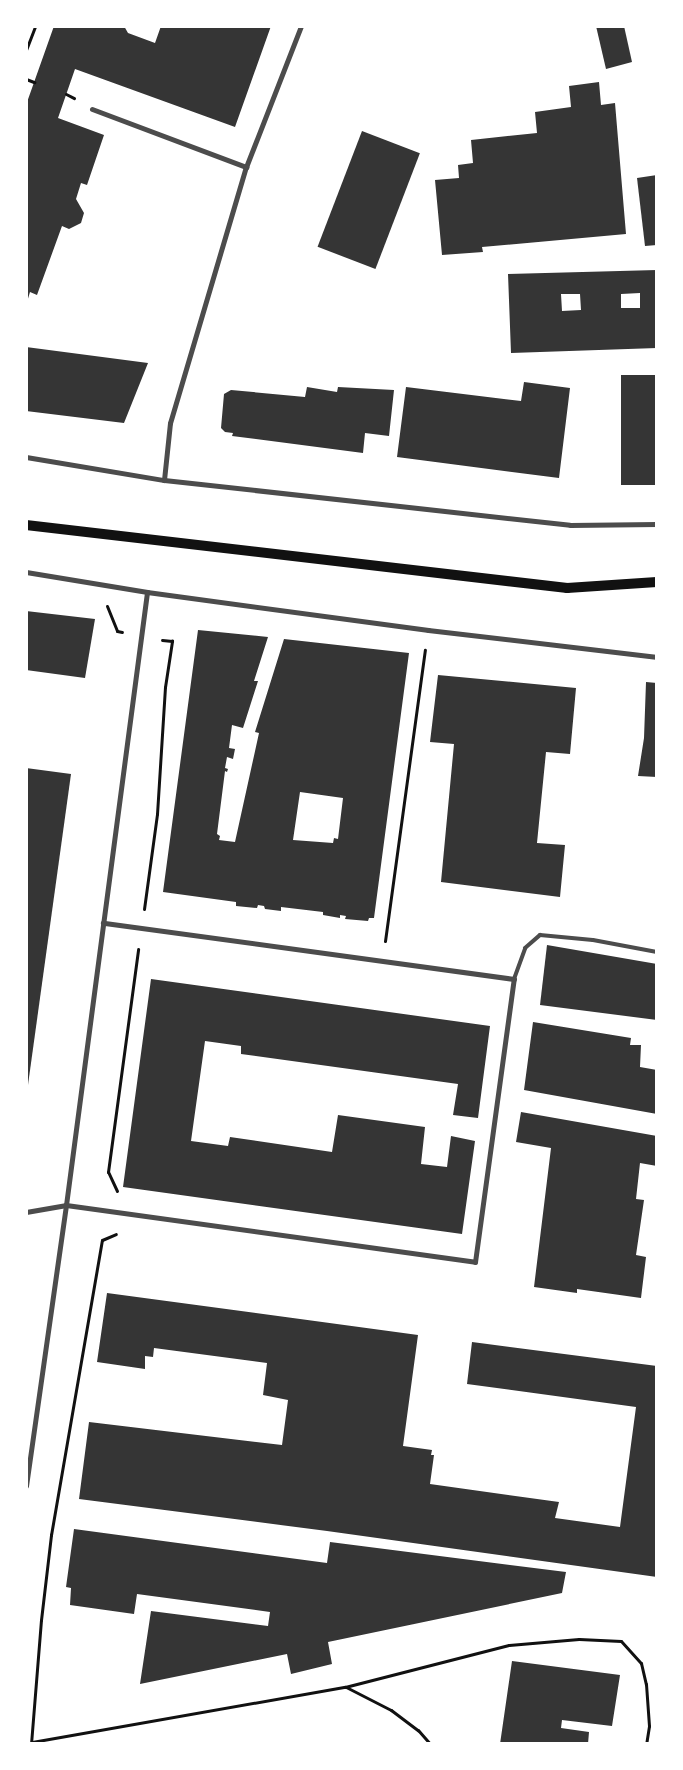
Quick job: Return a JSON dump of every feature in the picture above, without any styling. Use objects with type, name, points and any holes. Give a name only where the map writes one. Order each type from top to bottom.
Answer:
[{"type":"main road","points":[[26,525],[567,588],[657,582]]},
{"type":"street","points":[[164,480],[170,422],[246,166],[300,26]]},
{"type":"street","points":[[92,109],[246,166]]},
{"type":"street","points":[[26,457],[164,480],[570,525],[657,524]]},
{"type":"street","points":[[26,572],[148,592],[428,630],[657,657]]},
{"type":"street","points":[[26,1486],[66,1205],[148,592]]},
{"type":"street","points":[[26,1212],[66,1205],[475,1262],[514,979],[103,923]]},
{"type":"lane","points":[[514,979],[525,948],[540,935],[593,940],[657,952]]},
{"type":"path","points":[[26,50],[35,26]]},
{"type":"path","points":[[26,79],[34,82]]},
{"type":"path","points":[[98,604],[106,605],[117,631],[141,637],[172,641],[165,687],[157,814],[108,1172],[116,1187],[117,1233],[102,1240],[51,1535],[41,1620],[32,1743],[345,1687],[509,1645],[579,1639],[620,1641],[640,1663],[646,1684],[649,1726],[646,1744]]},
{"type":"path","points":[[382,962],[428,630]]},
{"type":"path","points":[[345,1687],[391,1710],[418,1730],[430,1744]]},
{"type":"building","points":[[54,26],[124,26],[128,33],[155,43],[161,26],[271,26],[235,127],[75,69],[58,118],[104,135],[87,185],[81,183],[76,199],[84,213],[81,223],[69,229],[62,226],[37,295],[30,292],[27,302],[26,105]]},
{"type":"building","points":[[596,26],[624,26],[632,62],[606,69]]},
{"type":"building","points":[[599,82],[601,105],[615,103],[626,234],[482,247],[483,252],[442,255],[435,180],[459,178],[458,165],[473,163],[471,140],[537,133],[535,112],[571,107],[569,86]]},
{"type":"building","points":[[362,131],[420,153],[375,269],[318,247]]},
{"type":"building","points":[[657,175],[657,245],[645,246],[637,178]]},
{"type":"building","points":[[657,270],[657,348],[511,353],[508,274]],"holes":[[[640,293],[640,308],[621,308],[621,294]],[[561,294],[580,294],[581,310],[562,311]]]},
{"type":"building","points":[[26,347],[148,363],[124,423],[26,411]]},
{"type":"building","points":[[621,375],[657,375],[657,485],[621,485]]},
{"type":"building","points":[[524,382],[570,388],[559,478],[397,457],[406,387],[521,401]]},
{"type":"building","points":[[307,387],[337,392],[338,387],[394,390],[389,436],[365,433],[363,453],[232,436],[233,433],[225,432],[221,428],[224,394],[231,390],[305,397]]},
{"type":"building","points":[[26,611],[95,619],[85,678],[26,670]]},
{"type":"building","points":[[198,630],[268,637],[254,681],[258,681],[243,728],[232,725],[229,748],[235,749],[233,759],[227,757],[225,768],[228,769],[227,772],[225,771],[217,834],[220,836],[219,840],[235,842],[259,733],[255,732],[284,639],[409,653],[374,918],[369,918],[368,921],[345,919],[346,916],[340,915],[340,918],[323,915],[323,912],[281,907],[281,911],[265,909],[264,906],[258,905],[257,908],[236,906],[236,902],[163,892]],"holes":[[[300,792],[343,798],[338,839],[334,838],[333,843],[293,840]]]},
{"type":"building","points":[[438,675],[576,688],[570,754],[546,752],[537,843],[565,845],[560,897],[441,882],[454,744],[430,742]]},
{"type":"building","points":[[646,682],[657,683],[657,777],[638,776],[644,738]]},
{"type":"building","points":[[26,768],[71,774],[27,1092],[26,1092]]},
{"type":"building","points":[[547,945],[657,964],[657,1020],[540,1005]]},
{"type":"building","points":[[151,979],[490,1026],[478,1118],[453,1115],[458,1084],[241,1054],[241,1046],[205,1041],[191,1141],[228,1146],[230,1137],[332,1152],[338,1115],[425,1127],[421,1164],[447,1167],[451,1136],[475,1141],[462,1234],[123,1187]]},
{"type":"building","points":[[533,1022],[631,1038],[630,1045],[641,1045],[640,1067],[657,1070],[657,1114],[524,1090]]},
{"type":"building","points":[[521,1112],[657,1136],[657,1166],[640,1163],[636,1199],[644,1200],[636,1255],[646,1257],[641,1298],[577,1289],[577,1293],[534,1287],[551,1148],[516,1142]]},
{"type":"building","points":[[107,1293],[418,1335],[403,1446],[432,1450],[431,1455],[434,1455],[430,1484],[559,1502],[555,1518],[620,1527],[636,1407],[467,1384],[472,1342],[657,1366],[657,1577],[79,1499],[89,1422],[282,1445],[288,1400],[263,1395],[267,1363],[154,1348],[153,1357],[145,1356],[145,1369],[97,1362]]},
{"type":"building","points":[[74,1529],[327,1563],[330,1542],[566,1572],[562,1593],[328,1642],[332,1664],[291,1674],[287,1654],[140,1684],[151,1611],[268,1626],[270,1612],[137,1594],[134,1614],[70,1605],[71,1588],[66,1587]]},
{"type":"building","points":[[512,1661],[620,1675],[612,1726],[562,1720],[561,1728],[589,1732],[588,1744],[500,1744]]}]
